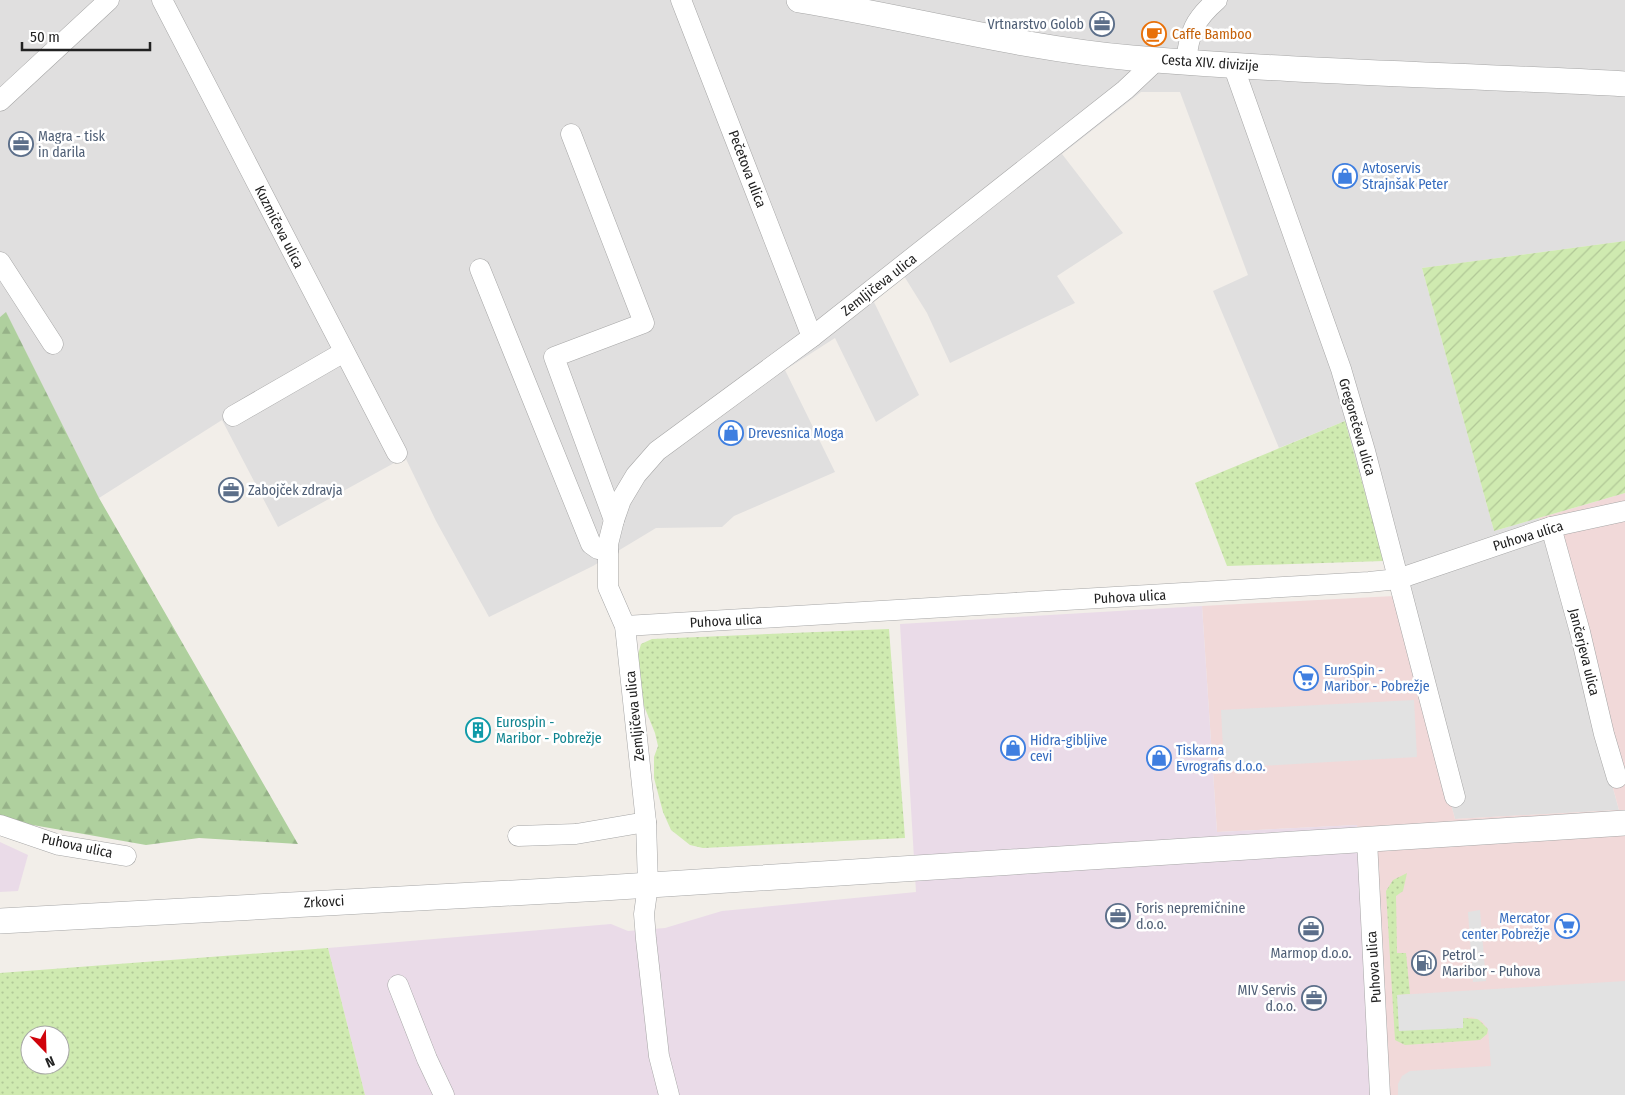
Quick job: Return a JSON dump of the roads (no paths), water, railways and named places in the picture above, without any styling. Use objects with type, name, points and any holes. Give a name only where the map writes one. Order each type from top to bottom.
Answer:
[{"type":"street","points":[[0,101],[109,0]]},
{"type":"street","name":"Kuzmičeva ulica","points":[[162,0],[397,453]]},
{"type":"street","name":"Pečetova ulica","points":[[682,0],[812,337]]},
{"type":"street","name":"Cesta XIV. divizije","points":[[799,0],[1044,46],[1186,62],[1625,84]]},
{"type":"street","points":[[1186,62],[1188,39],[1201,14],[1217,0]]},
{"type":"street","name":"Zemljičeva ulica","points":[[669,1095],[659,1056],[646,939],[644,914],[648,885],[646,822],[626,626],[608,587],[608,551],[614,520],[621,500],[636,475],[657,451],[812,337],[1125,90],[1158,59]]},
{"type":"street","name":"Gregorečeva ulica","points":[[1233,65],[1341,369],[1455,797]]},
{"type":"street","points":[[572,134],[644,324],[554,357],[614,520]]},
{"type":"street","points":[[0,262],[53,344]]},
{"type":"street","points":[[480,269],[591,544],[598,549],[608,551]]},
{"type":"street","points":[[233,416],[344,352]]},
{"type":"street","name":"Puhova ulica","points":[[626,626],[1165,595],[1398,579],[1550,528],[1625,511]]},
{"type":"street","name":"Jančerjeva ulica","points":[[1550,528],[1580,632],[1604,734],[1617,778]]},
{"type":"street","points":[[518,836],[576,834],[646,822]]},
{"type":"street","points":[[648,885],[1625,823]]},
{"type":"street","name":"Puhova ulica","points":[[0,826],[59,845],[126,856]]},
{"type":"street","name":"Puhova ulica","points":[[1367,840],[1380,1095]]},
{"type":"street","name":"Zrkovci","points":[[0,921],[648,885]]},
{"type":"street","points":[[398,985],[427,1059],[444,1095]]},
{"type":"place","name":"Vrtnarstvo Golob","points":[[1102,24]]},
{"type":"place","name":"Caffe Bamboo","points":[[1154,34]]},
{"type":"place","name":"Magra - tisk in darila","points":[[21,144]]},
{"type":"place","name":"Avtoservis Strajnšak Peter","points":[[1345,176]]},
{"type":"place","name":"Drevesnica Moga","points":[[731,433]]},
{"type":"place","name":"Zabojček zdravja","points":[[231,490]]},
{"type":"place","name":"EuroSpin - Maribor - Pobrežje","points":[[1306,678]]},
{"type":"place","name":"Eurospin - Maribor - Pobrežje","points":[[478,730]]},
{"type":"place","name":"Hidra-gibljive cevi","points":[[1013,748]]},
{"type":"place","name":"Tiskarna Evrografis d.o.o.","points":[[1159,758]]},
{"type":"place","name":"Foris nepremičnine d.o.o.","points":[[1118,916]]},
{"type":"place","name":"Mercator center Pobrežje","points":[[1567,926]]},
{"type":"place","name":"Marmop d.o.o.","points":[[1311,929]]},
{"type":"place","name":"Petrol - Maribor - Puhova","points":[[1424,963]]},
{"type":"place","name":"MIV Servis d.o.o.","points":[[1314,998]]}]
